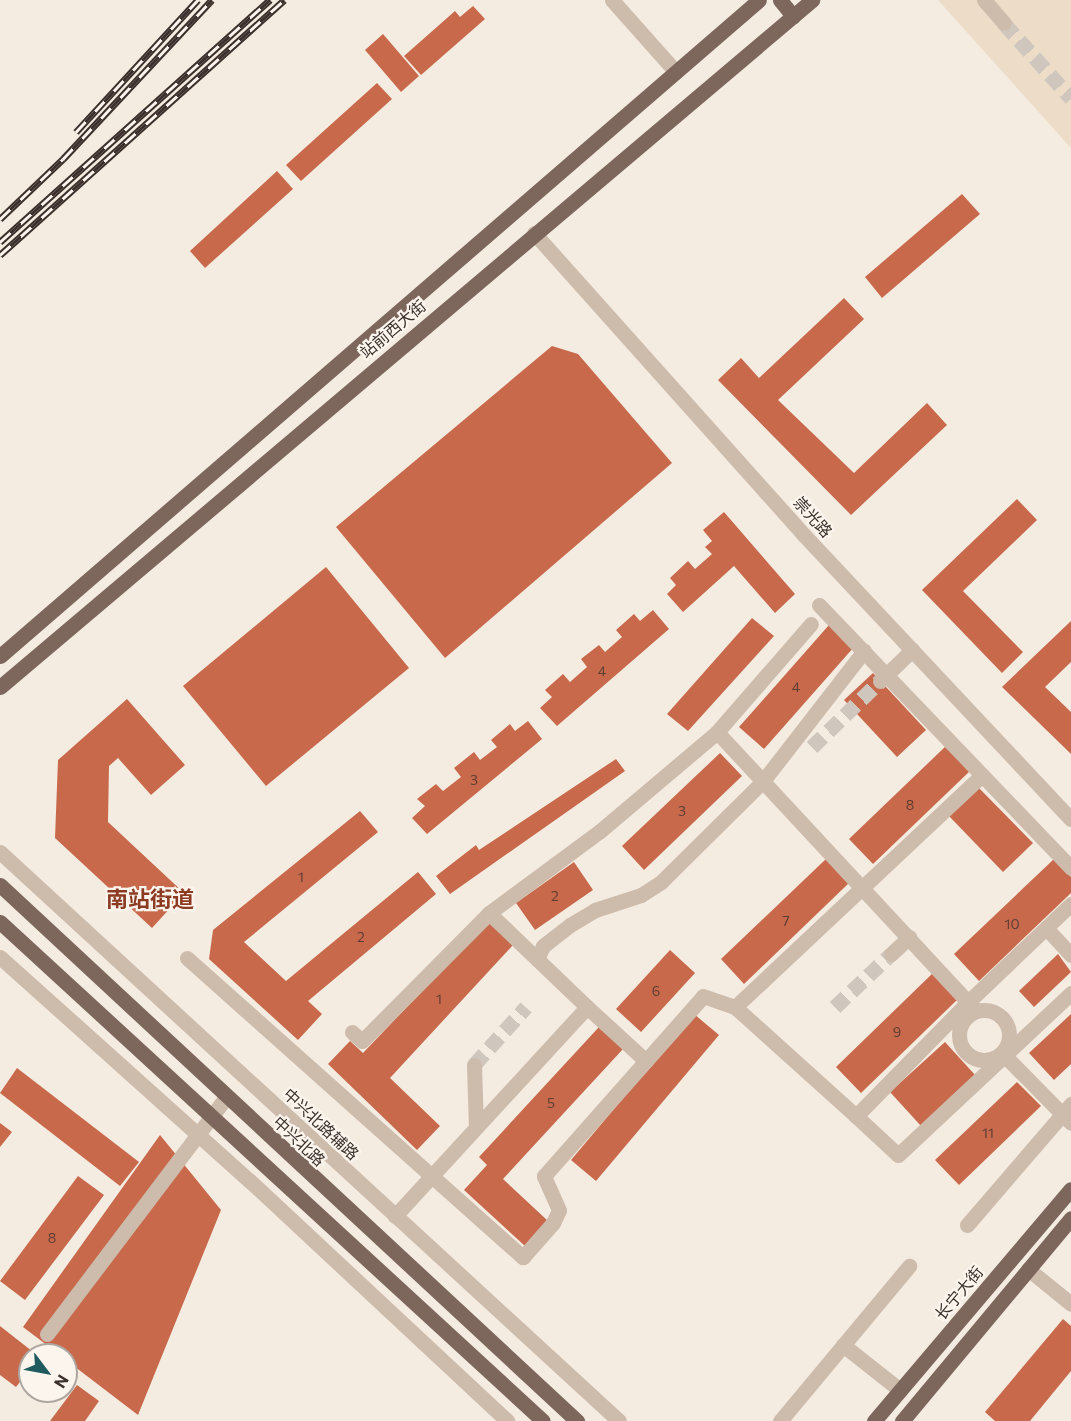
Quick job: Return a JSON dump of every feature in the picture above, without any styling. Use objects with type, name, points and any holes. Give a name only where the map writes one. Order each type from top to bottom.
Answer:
[{"type":"main road","name":"站前西大街","points":[[0,656],[759,0]]},
{"type":"main road","points":[[780,0],[793,16]]},
{"type":"main road","name":"站前西大街","points":[[0,687],[812,0]]},
{"type":"main road","name":"中兴北路","points":[[0,885],[577,1421]]},
{"type":"main road","points":[[0,922],[543,1421]]},
{"type":"main road","name":"长宁大街","points":[[874,1421],[1071,1189]]},
{"type":"main road","points":[[902,1421],[1071,1218]]},
{"type":"street","points":[[612,0],[676,72]]},
{"type":"street","points":[[984,0],[1004,23]]},
{"type":"street","name":"崇光路","points":[[534,233],[912,650],[1071,819]]},
{"type":"street","points":[[819,605],[864,651],[883,678],[982,775],[1071,868]]},
{"type":"street","points":[[352,1032],[362,1041],[489,913],[600,831],[717,732],[811,624]]},
{"type":"street","points":[[883,678],[912,650]]},
{"type":"street","points":[[537,960],[543,946],[570,925],[595,910],[641,895],[661,882],[763,781],[864,651]]},
{"type":"street","points":[[717,732],[972,1006],[993,1011],[1006,1021],[1009,1038],[1003,1054]]},
{"type":"street","points":[[735,1007],[982,775]]},
{"type":"street","name":"中兴北路辅路","points":[[0,852],[619,1421]]},
{"type":"street","points":[[856,1116],[972,1006],[1071,904]]},
{"type":"street","points":[[489,913],[586,1007],[646,1061]]},
{"type":"street","points":[[1046,928],[1071,955]]},
{"type":"street","points":[[891,954],[909,937]]},
{"type":"street","points":[[0,957],[196,1132],[507,1421]]},
{"type":"street","points":[[187,958],[523,1257],[553,1223],[559,1210],[544,1176],[704,996],[735,1007],[898,1155],[1003,1054],[1071,993]]},
{"type":"street","points":[[972,1006],[963,1021],[960,1045],[979,1060],[1003,1054]]},
{"type":"street","points":[[395,1216],[586,1007]]},
{"type":"street","points":[[967,1225],[1068,1114],[1003,1054]]},
{"type":"street","points":[[474,1065],[476,1127]]},
{"type":"street","points":[[47,1334],[196,1132],[226,1097]]},
{"type":"street","points":[[780,1421],[909,1266]]},
{"type":"street","points":[[1028,1269],[1071,1305]]},
{"type":"street","points":[[843,1345],[900,1390]]},
{"type":"shaded area","points":[[938,0],[1071,0],[1071,148]]},
{"type":"building","points":[[473,6],[485,19],[421,75],[404,56],[455,11],[460,17]]},
{"type":"building","points":[[383,34],[419,76],[401,92],[365,50]]},
{"type":"building","points":[[377,83],[392,99],[301,181],[286,165]]},
{"type":"building","points":[[277,171],[293,189],[205,268],[190,251]]},
{"type":"building","points":[[962,194],[980,214],[882,298],[865,277]]},
{"type":"building","points":[[844,298],[864,319],[778,400],[854,473],[927,403],[947,425],[851,515],[718,380],[741,358],[759,378]]},
{"type":"building","points":[[552,346],[578,354],[672,463],[445,658],[336,527]]},
{"type":"building","points":[[1017,499],[1037,520],[963,591],[1023,652],[1002,673],[922,590]]},
{"type":"building","points":[[724,512],[795,594],[775,613],[734,566],[683,612],[667,594],[676,585],[670,578],[688,561],[695,569],[712,554],[705,547],[712,541],[703,530]]},
{"type":"building","points":[[326,567],[409,668],[266,786],[183,686]]},
{"type":"building","points":[[653,610],[669,629],[557,726],[540,708],[552,697],[545,690],[563,674],[570,682],[587,667],[581,659],[599,645],[605,652],[622,637],[616,630],[634,614],[640,621]]},
{"type":"building","points":[[752,618],[774,636],[688,731],[667,714]]},
{"type":"building","points":[[1071,621],[1071,662],[1045,687],[1071,712],[1071,754],[1002,687]]},
{"type":"building","points":[[829,625],[854,647],[764,749],[739,727]]},
{"type":"building","points":[[873,673],[926,730],[897,757],[844,700]]},
{"type":"building","points":[[127,699],[185,765],[151,795],[118,758],[109,766],[108,822],[184,893],[152,928],[55,838],[58,760]]},
{"type":"building","points":[[528,721],[542,739],[427,834],[412,818],[425,806],[417,799],[436,784],[443,791],[461,777],[454,768],[474,752],[480,760],[497,747],[491,740],[510,724],[515,731]]},
{"type":"building","points":[[947,745],[971,770],[873,864],[849,839]]},
{"type":"building","points":[[720,753],[742,776],[644,870],[622,846]]},
{"type":"building","points":[[616,759],[625,771],[450,894],[436,876],[476,845],[479,850]]},
{"type":"building","points":[[978,787],[1033,843],[1003,872],[948,815]]},
{"type":"building","points":[[360,811],[378,832],[244,942],[286,981],[418,872],[436,894],[308,1001],[322,1014],[298,1040],[209,959],[213,930]]},
{"type":"building","points":[[827,858],[850,882],[744,984],[721,959]]},
{"type":"building","points":[[1054,859],[1071,877],[1071,893],[979,981],[954,954]]},
{"type":"building","points":[[574,862],[593,890],[535,930],[516,903]]},
{"type":"building","points":[[488,922],[513,945],[390,1078],[440,1126],[417,1150],[328,1064],[350,1041],[363,1053]]},
{"type":"building","points":[[670,950],[695,973],[641,1032],[616,1009]]},
{"type":"building","points":[[1058,954],[1071,972],[1034,1007],[1019,991]]},
{"type":"building","points":[[934,972],[959,998],[861,1093],[836,1067]]},
{"type":"building","points":[[694,1014],[719,1035],[596,1181],[571,1160]]},
{"type":"building","points":[[1071,1014],[1071,1064],[1054,1080],[1029,1053]]},
{"type":"building","points":[[599,1027],[623,1049],[503,1179],[548,1221],[525,1246],[464,1190],[487,1165],[479,1157]]},
{"type":"building","points":[[945,1042],[976,1076],[921,1126],[890,1092]]},
{"type":"building","points":[[17,1068],[139,1162],[120,1186],[0,1093]]},
{"type":"building","points":[[1017,1082],[1041,1106],[959,1185],[935,1160]]},
{"type":"building","points":[[0,1123],[12,1132],[0,1147]]},
{"type":"building","points":[[160,1135],[221,1210],[138,1415],[78,1369],[78,1343],[44,1343],[23,1327]]},
{"type":"building","points":[[78,1176],[104,1195],[25,1300],[0,1281]]},
{"type":"building","points":[[1063,1319],[1071,1326],[1071,1371],[1030,1421],[995,1421],[985,1412]]},
{"type":"building","points":[[0,1326],[22,1343],[18,1343],[18,1384],[16,1387],[0,1375]]},
{"type":"building","points":[[78,1386],[99,1401],[85,1421],[50,1421],[64,1403],[78,1403]]},
{"type":"tunnel","points":[[1004,23],[1071,98]]},
{"type":"tunnel","points":[[812,747],[880,681]]},
{"type":"tunnel","points":[[835,1007],[891,954]]},
{"type":"tunnel","points":[[474,1065],[526,1007]]},
{"type":"railway","points":[[76,132],[198,0]]},
{"type":"railway","points":[[0,219],[63,159],[212,0]]},
{"type":"railway","points":[[0,242],[270,0]]},
{"type":"railway","points":[[0,255],[284,0]]},
{"type":"district","name":"南站街道","points":[[150,899]]}]
